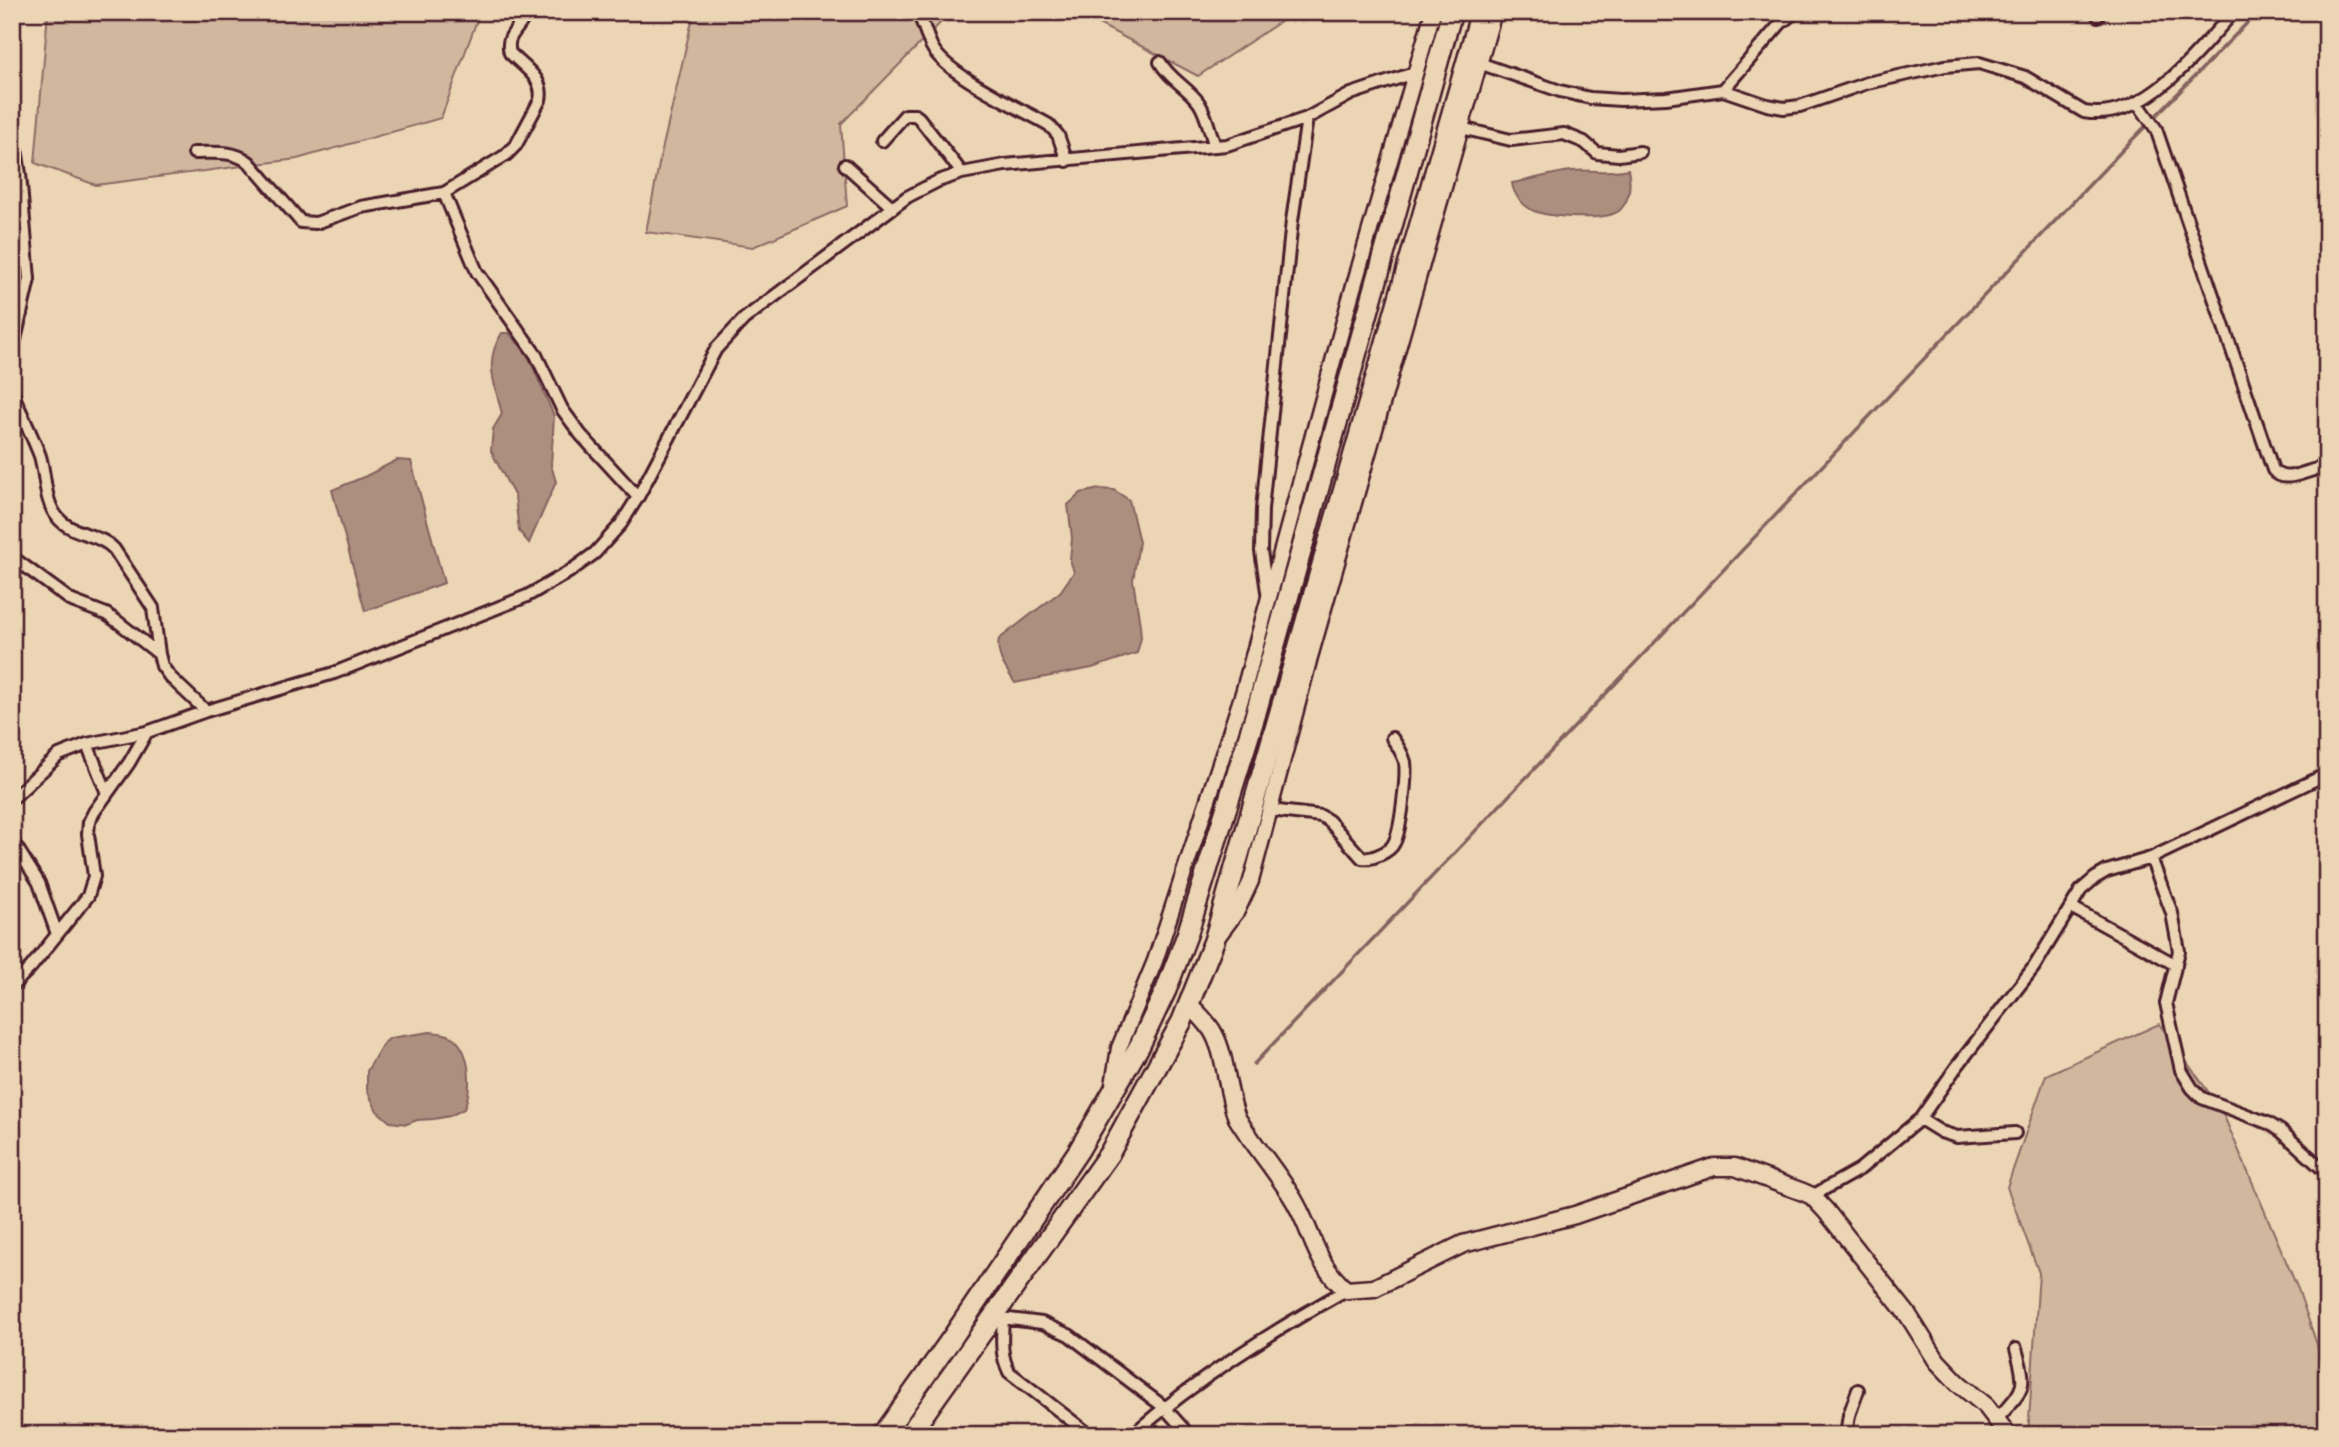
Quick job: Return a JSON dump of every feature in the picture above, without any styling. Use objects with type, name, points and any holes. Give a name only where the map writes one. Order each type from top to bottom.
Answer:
[{"type":"highway","points":[[883,1435],[1079,1150],[1140,1045],[1166,990],[1187,934],[1255,716],[1452,12]]},
{"type":"highway","points":[[909,1435],[998,1317],[1109,1154],[1154,1075],[1189,1004],[1214,941],[1481,12]]},
{"type":"main road","points":[[1189,1004],[1214,1035],[1222,1056],[1230,1102],[1237,1118],[1297,1206],[1321,1262],[1332,1278],[1346,1290],[1374,1288],[1463,1244],[1575,1216],[1714,1167],[1735,1167],[1812,1196],[1826,1210],[1908,1315],[1937,1362],[1997,1419],[2008,1435]]},
{"type":"street","points":[[194,153],[229,152],[240,155],[301,222],[308,224],[361,207],[444,193],[506,155],[516,145],[540,100],[542,92],[539,82],[510,53],[508,47],[508,40],[524,19],[526,12]]},
{"type":"street","points":[[917,12],[932,47],[944,62],[959,74],[1049,125],[1058,135],[1068,161]]},
{"type":"street","points":[[1111,1097],[1119,1048],[1147,984],[1243,693],[1433,12]]},
{"type":"street","points":[[1214,941],[1245,896],[1310,657],[1494,12]]},
{"type":"street","points":[[1723,90],[1781,23],[1795,12]]},
{"type":"street","points":[[1479,63],[1560,91],[1590,98],[1666,98],[1723,90],[1784,108],[1800,106],[1867,83],[1945,66],[1979,63],[2025,77],[2084,112],[2095,114],[2137,102],[2171,80],[2231,13]]},
{"type":"street","points":[[1160,62],[1171,78],[1198,101],[1215,146]]},
{"type":"street","points":[[12,799],[59,755],[87,744],[147,732],[206,711],[334,673],[527,596],[569,572],[594,553],[621,524],[716,349],[727,335],[744,319],[907,197],[938,181],[962,173],[1005,165],[1227,145],[1307,118],[1352,94],[1414,73]]},
{"type":"street","points":[[2137,102],[2156,129],[2273,470],[2278,476],[2286,478],[2309,469],[2327,467]]},
{"type":"street","points":[[882,141],[905,115],[915,115],[962,173]]},
{"type":"street","points":[[1268,600],[1261,551],[1262,509],[1292,220],[1307,118]]},
{"type":"street","points":[[12,123],[20,174],[29,279],[12,353]]},
{"type":"street","points":[[1461,128],[1511,140],[1564,134],[1584,142],[1597,153],[1619,155],[1640,152]]},
{"type":"street","points":[[845,165],[893,208]]},
{"type":"street","points":[[444,193],[477,272],[536,355],[562,409],[581,435],[638,497]]},
{"type":"street","points":[[12,392],[40,458],[54,512],[65,524],[99,538],[114,549],[153,608],[159,654],[170,677],[206,711]]},
{"type":"street","points":[[12,557],[72,601],[106,614],[159,654]]},
{"type":"street","points":[[12,986],[88,896],[94,876],[88,834],[89,822],[147,732]]},
{"type":"street","points":[[1270,810],[1321,816],[1329,821],[1362,858],[1372,858],[1391,848],[1396,837],[1405,774],[1402,754],[1392,738]]},
{"type":"street","points":[[87,744],[107,793]]},
{"type":"street","points":[[1812,1196],[1860,1169],[1920,1119],[2034,967],[2081,890],[2106,871],[2151,858],[2327,774]]},
{"type":"street","points":[[12,840],[39,883],[57,934]]},
{"type":"street","points":[[2151,858],[2172,913],[2179,951],[2166,1003],[2180,1070],[2202,1098],[2268,1123],[2281,1131],[2327,1173]]},
{"type":"street","points":[[2071,907],[2176,965]]},
{"type":"street","points":[[1920,1119],[1941,1132],[1957,1137],[2015,1133]]},
{"type":"street","points":[[1132,1435],[1164,1407],[1248,1347],[1346,1290]]},
{"type":"street","points":[[1090,1435],[1009,1372],[1003,1360],[998,1317],[1042,1324],[1069,1335],[1164,1407],[1189,1435]]},
{"type":"street","points":[[1997,1419],[2020,1393],[2023,1385],[2023,1373],[2016,1349]]},
{"type":"street","points":[[1846,1435],[1849,1415],[1858,1390]]},
{"type":"shaded area","points":[[48,12],[480,12],[441,118],[297,159],[96,185],[35,163]]},
{"type":"shaded area","points":[[694,12],[951,12],[841,124],[847,206],[753,247],[646,232]]},
{"type":"shaded area","points":[[1076,12],[1295,12],[1198,76]]},
{"type":"shaded area","points":[[1628,169],[1630,186],[1626,201],[1620,210],[1603,216],[1565,216],[1534,211],[1519,199],[1512,183],[1572,171]]},
{"type":"shaded area","points":[[502,333],[509,333],[527,353],[554,416],[551,465],[556,482],[529,543],[519,531],[515,497],[491,451],[493,429],[502,414],[492,363],[496,344]]},
{"type":"shaded area","points":[[397,460],[411,461],[444,583],[365,611],[332,490]]},
{"type":"shaded area","points":[[1099,489],[1114,490],[1129,500],[1139,542],[1133,580],[1141,638],[1137,653],[1092,668],[1015,683],[1000,657],[999,639],[1060,592],[1074,572],[1070,560],[1072,538],[1068,505],[1081,493]]},
{"type":"shaded area","points":[[2159,1024],[2221,1109],[2298,1289],[2327,1374],[2327,1435],[2028,1435],[2039,1273],[2007,1187],[2046,1075]]},
{"type":"shaded area","points":[[430,1032],[452,1037],[463,1051],[469,1081],[464,1109],[450,1116],[417,1120],[407,1124],[390,1122],[377,1111],[367,1090],[367,1071],[382,1045],[390,1038]]},
{"type":"waterway","points":[[1254,1064],[2132,140],[2258,12]]}]
